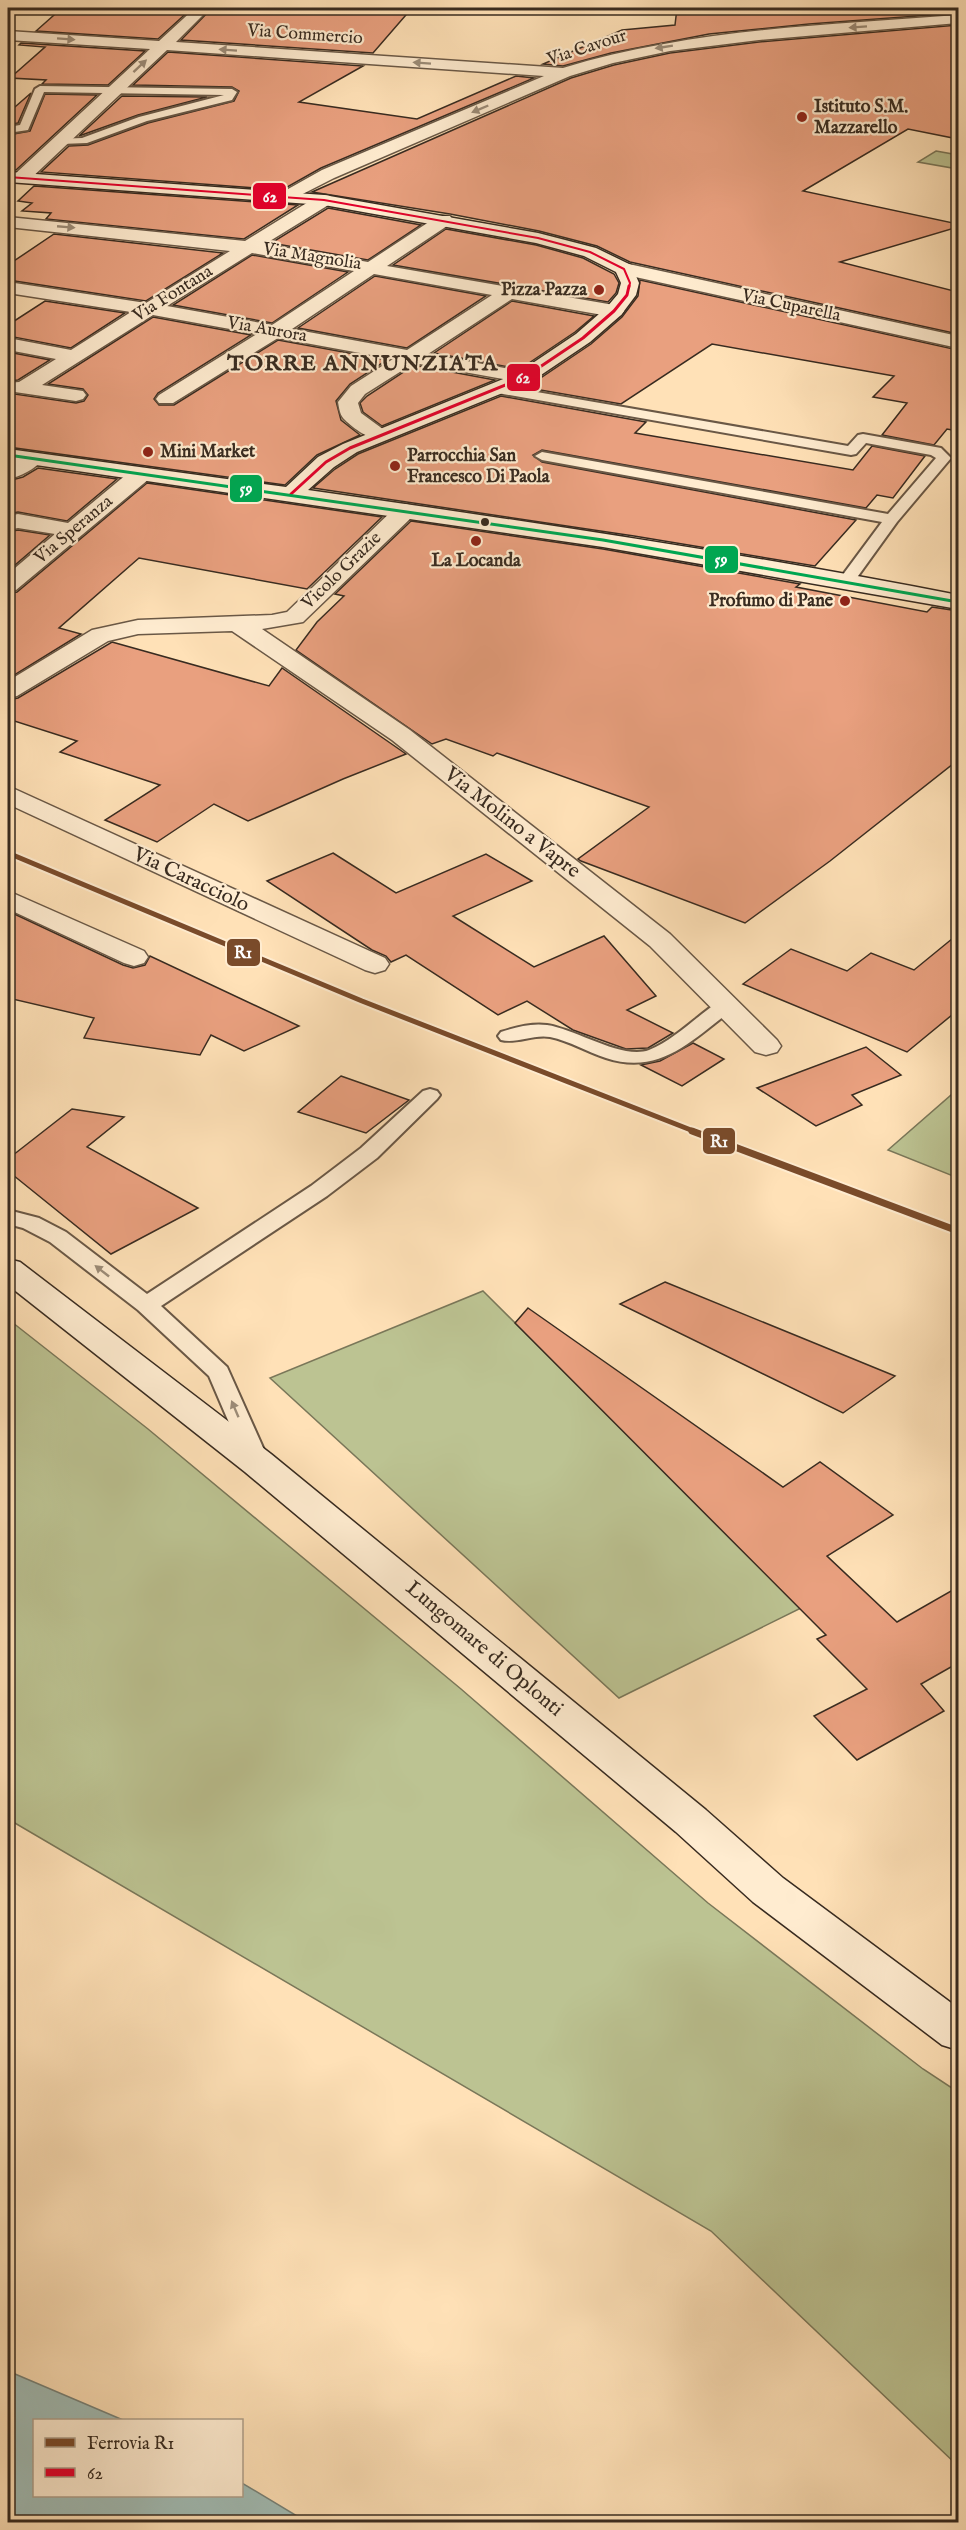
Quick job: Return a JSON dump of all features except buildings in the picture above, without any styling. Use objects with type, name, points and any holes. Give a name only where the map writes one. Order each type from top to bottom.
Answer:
[{"type":"street","points":[[14,177],[61,141],[203,8]]},
{"type":"street","name":"Via Cavour","points":[[287,197],[308,183],[564,73],[609,59],[670,46],[803,31],[958,20]]},
{"type":"street","name":"Via Commercio","points":[[8,35],[564,73]]},
{"type":"street","name":"Via Cuparella","points":[[14,177],[287,197],[444,220],[538,238],[590,252],[624,270],[958,342]]},
{"type":"street","name":"Via Fontana","points":[[15,387],[73,356],[324,201]]},
{"type":"street","points":[[166,399],[276,331],[444,220]]},
{"type":"street","name":"Via Magnolia","points":[[8,222],[249,247],[375,267],[614,311]]},
{"type":"street","points":[[291,494],[326,462],[350,448],[525,377],[583,338],[614,311],[627,295],[630,282],[624,270]]},
{"type":"street","name":"Via Aurora","points":[[8,287],[276,331],[525,377]]},
{"type":"street","points":[[381,435],[352,416],[348,402],[358,390],[510,292]]},
{"type":"street","points":[[8,344],[73,356]]},
{"type":"street","points":[[15,387],[76,395]]},
{"type":"street","points":[[8,455],[644,545],[847,580],[958,602]]},
{"type":"street","points":[[8,473],[32,459]]},
{"type":"street","name":"Via Speranza","points":[[8,585],[141,474]]},
{"type":"street","name":"Vicolo Grazie","points":[[8,691],[100,635],[138,627],[272,622],[295,617],[405,511]]},
{"type":"street","points":[[8,523],[18,521],[73,531]]},
{"type":"street","name":"Via Molino a Vapre","points":[[238,624],[401,735],[660,940],[766,1046]]},
{"type":"street","name":"Via Caracciolo","points":[[8,794],[375,964]]},
{"type":"street","points":[[8,899],[134,957]]},
{"type":"street","name":"Lungomare di Oplonti","points":[[8,1269],[258,1463],[665,1799],[768,1890],[958,2032]]},
{"type":"lane","points":[[8,130],[24,128],[40,89],[232,92],[228,98],[143,119],[83,141],[61,141]]},
{"type":"lane","points":[[497,389],[851,451],[863,438],[936,451],[944,458],[892,519],[847,580]]},
{"type":"lane","points":[[542,456],[892,519]]},
{"type":"lane","points":[[508,1036],[528,1029],[555,1032],[615,1054],[641,1057],[657,1053],[725,1005]]},
{"type":"lane","points":[[146,1305],[319,1191],[369,1153],[430,1095]]},
{"type":"lane","points":[[8,1217],[31,1223],[58,1237],[146,1305],[219,1372],[258,1463]]},
{"type":"green space","points":[[936,151],[958,155],[958,169],[918,162]]},
{"type":"green space","points":[[958,1089],[958,1178],[888,1150]]},
{"type":"green space","points":[[483,1291],[801,1608],[619,1698],[270,1378]]},
{"type":"green space","points":[[8,1319],[148,1429],[461,1689],[708,1903],[923,2069],[958,2092],[958,2466],[711,2231],[8,1819]]},
{"type":"water","points":[[8,2371],[121,2419],[33,2419],[33,2497],[243,2497],[243,2484],[307,2522],[8,2522]]},
{"type":"rail line","name":"R1","points":[[8,853],[243,953],[480,1048],[958,1231]]},
{"type":"transit line","name":"62","points":[[8,177],[324,200],[538,238],[590,252],[624,269],[630,283],[627,295],[614,311],[583,338],[525,377],[350,448],[326,462],[291,494]]},
{"type":"transit line","name":"59","points":[[8,455],[603,540],[958,602]]},
{"type":"place","name":"Istituto S.M. Mazzarello","points":[[802,117]]},
{"type":"place","name":"Pizza Pazza","points":[[599,290]]},
{"type":"place","name":"Mini Market","points":[[148,452]]},
{"type":"place","name":"Parrocchia San Francesco Di Paola","points":[[395,466]]},
{"type":"place","name":"La Locanda","points":[[476,541]]},
{"type":"place","name":"Profumo di Pane","points":[[845,601]]},
{"type":"district","name":"TORRE ANNUNZIATA","points":[[363,364]]}]
